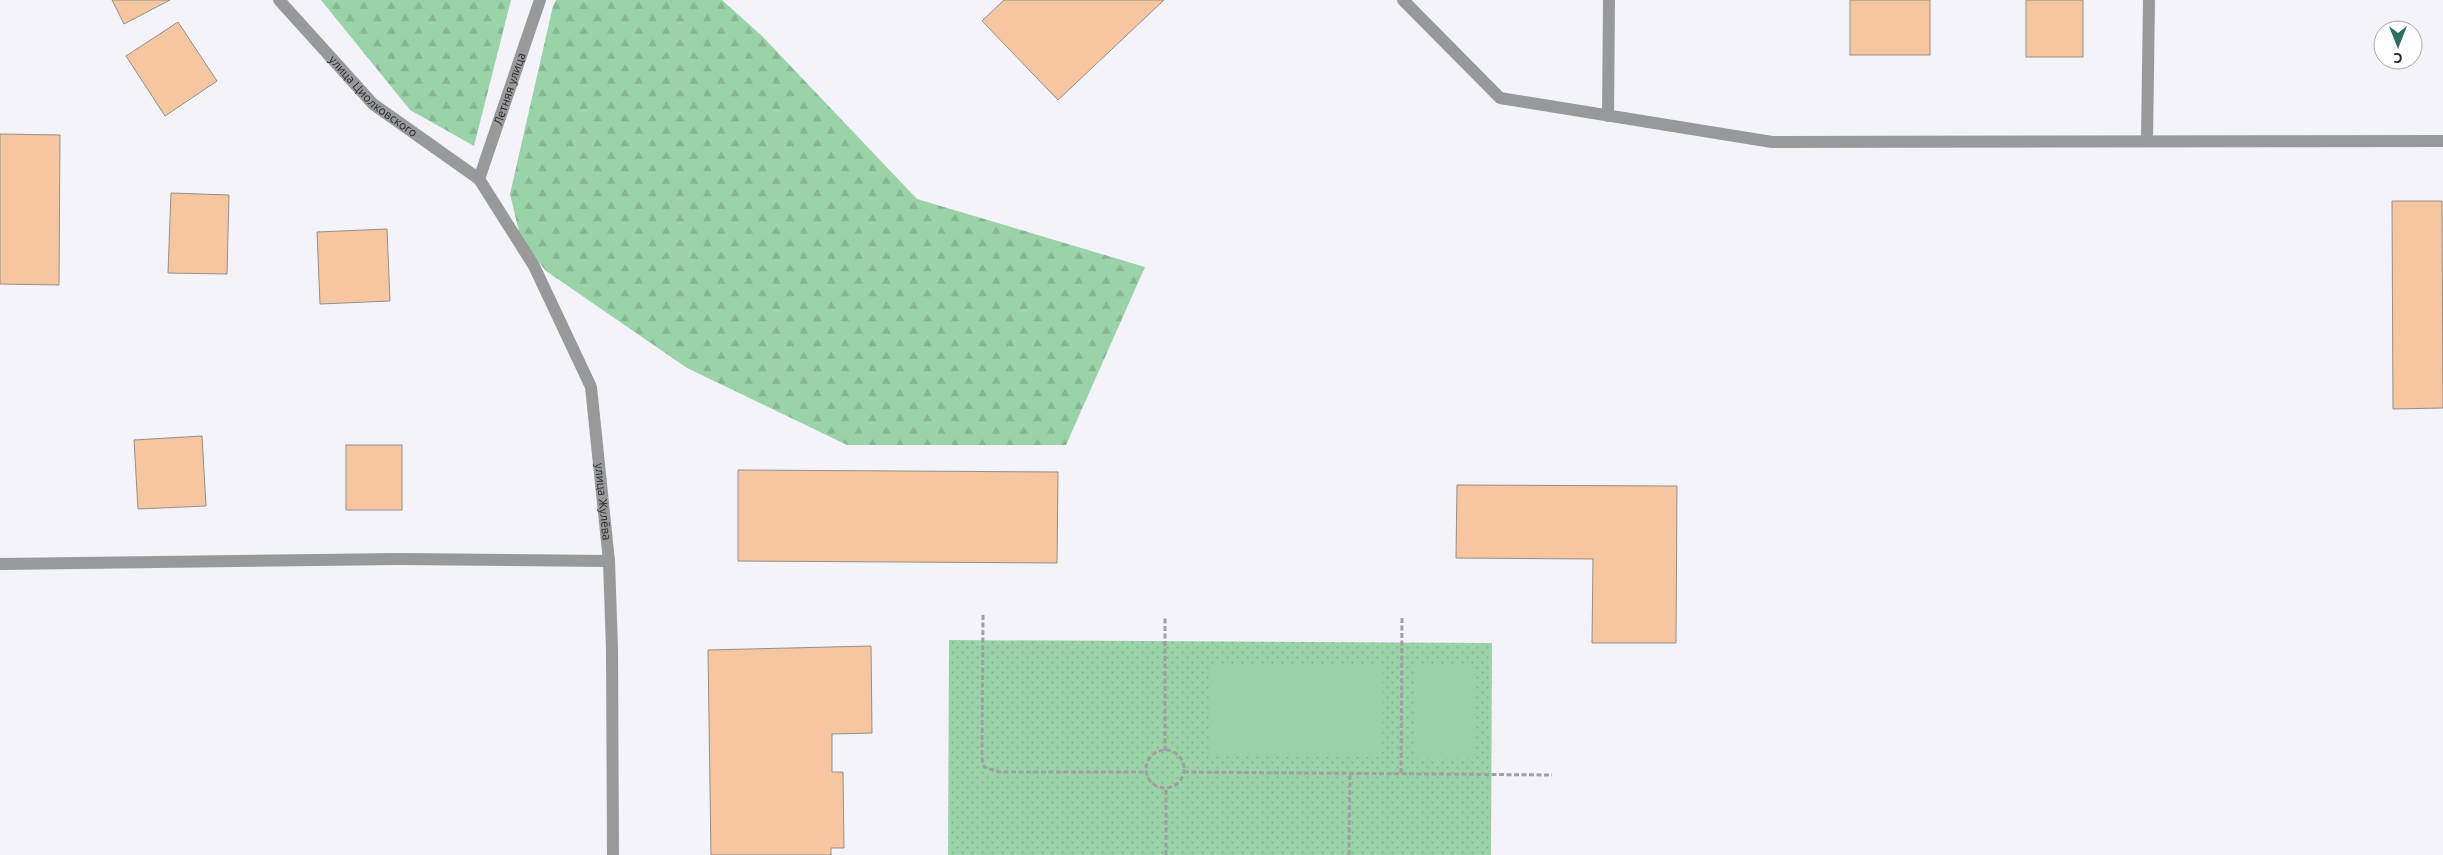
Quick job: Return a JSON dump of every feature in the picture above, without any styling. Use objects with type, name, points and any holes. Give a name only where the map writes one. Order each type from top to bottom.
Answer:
[{"type":"street","name":"улица Циолковского","points":[[279,0],[373,104],[479,179]]},
{"type":"street","name":"Летняя улица","points":[[479,179],[540,0]]},
{"type":"street","points":[[1403,0],[1500,98],[1772,142],[2443,141]]},
{"type":"street","points":[[1608,116],[1609,0]]},
{"type":"street","points":[[2147,140],[2149,0]]},
{"type":"street","name":"улица Жулёва","points":[[479,179],[534,266],[591,388],[609,561],[612,649],[613,855]]},
{"type":"street","points":[[0,564],[399,559],[609,561]]},
{"type":"path","points":[[983,615],[984,766],[999,772],[1147,772]]},
{"type":"path","points":[[1165,616],[1165,751]]},
{"type":"path","points":[[1401,774],[1402,617]]},
{"type":"path","points":[[1165,751],[1173,752],[1184,764],[1184,772],[1178,784],[1166,788],[1153,784],[1147,772],[1151,758],[1157,752],[1165,751]]},
{"type":"path","points":[[1184,772],[1552,775]]},
{"type":"path","points":[[1349,855],[1350,774]]},
{"type":"path","points":[[1166,788],[1166,855]]},
{"type":"green space","points":[[321,0],[511,0],[474,146],[410,110]]},
{"type":"green space","points":[[556,0],[722,0],[762,36],[917,199],[1145,267],[1066,445],[847,445],[687,368],[546,271],[521,240],[510,194],[553,6]]},
{"type":"green space","points":[[949,640],[1492,643],[1491,855],[948,855]]},
{"type":"green space","points":[[1211,666],[1383,667],[1382,757],[1210,756]]},
{"type":"green space","points":[[1415,667],[1476,667],[1476,758],[1414,758]]},
{"type":"building","points":[[112,0],[170,0],[124,24]]},
{"type":"building","points":[[1004,0],[1164,0],[1058,100],[982,21]]},
{"type":"building","points":[[1850,0],[1930,0],[1930,55],[1850,55]]},
{"type":"building","points":[[2026,0],[2083,0],[2083,57],[2026,57]]},
{"type":"building","points":[[178,22],[217,81],[165,116],[126,56]]},
{"type":"building","points":[[0,134],[60,135],[59,285],[0,284]]},
{"type":"building","points":[[171,193],[229,195],[227,274],[168,273]]},
{"type":"building","points":[[2392,201],[2442,201],[2443,408],[2393,409]]},
{"type":"building","points":[[387,229],[390,301],[320,304],[317,232]]},
{"type":"building","points":[[202,436],[206,506],[138,509],[134,440]]},
{"type":"building","points":[[346,445],[402,445],[402,510],[346,510]]},
{"type":"building","points":[[738,470],[1058,472],[1057,563],[738,561]]},
{"type":"building","points":[[1457,485],[1677,486],[1676,643],[1592,643],[1593,559],[1456,558]]},
{"type":"building","points":[[871,646],[872,733],[832,734],[832,772],[843,772],[844,848],[831,848],[831,855],[711,855],[708,650]]}]
